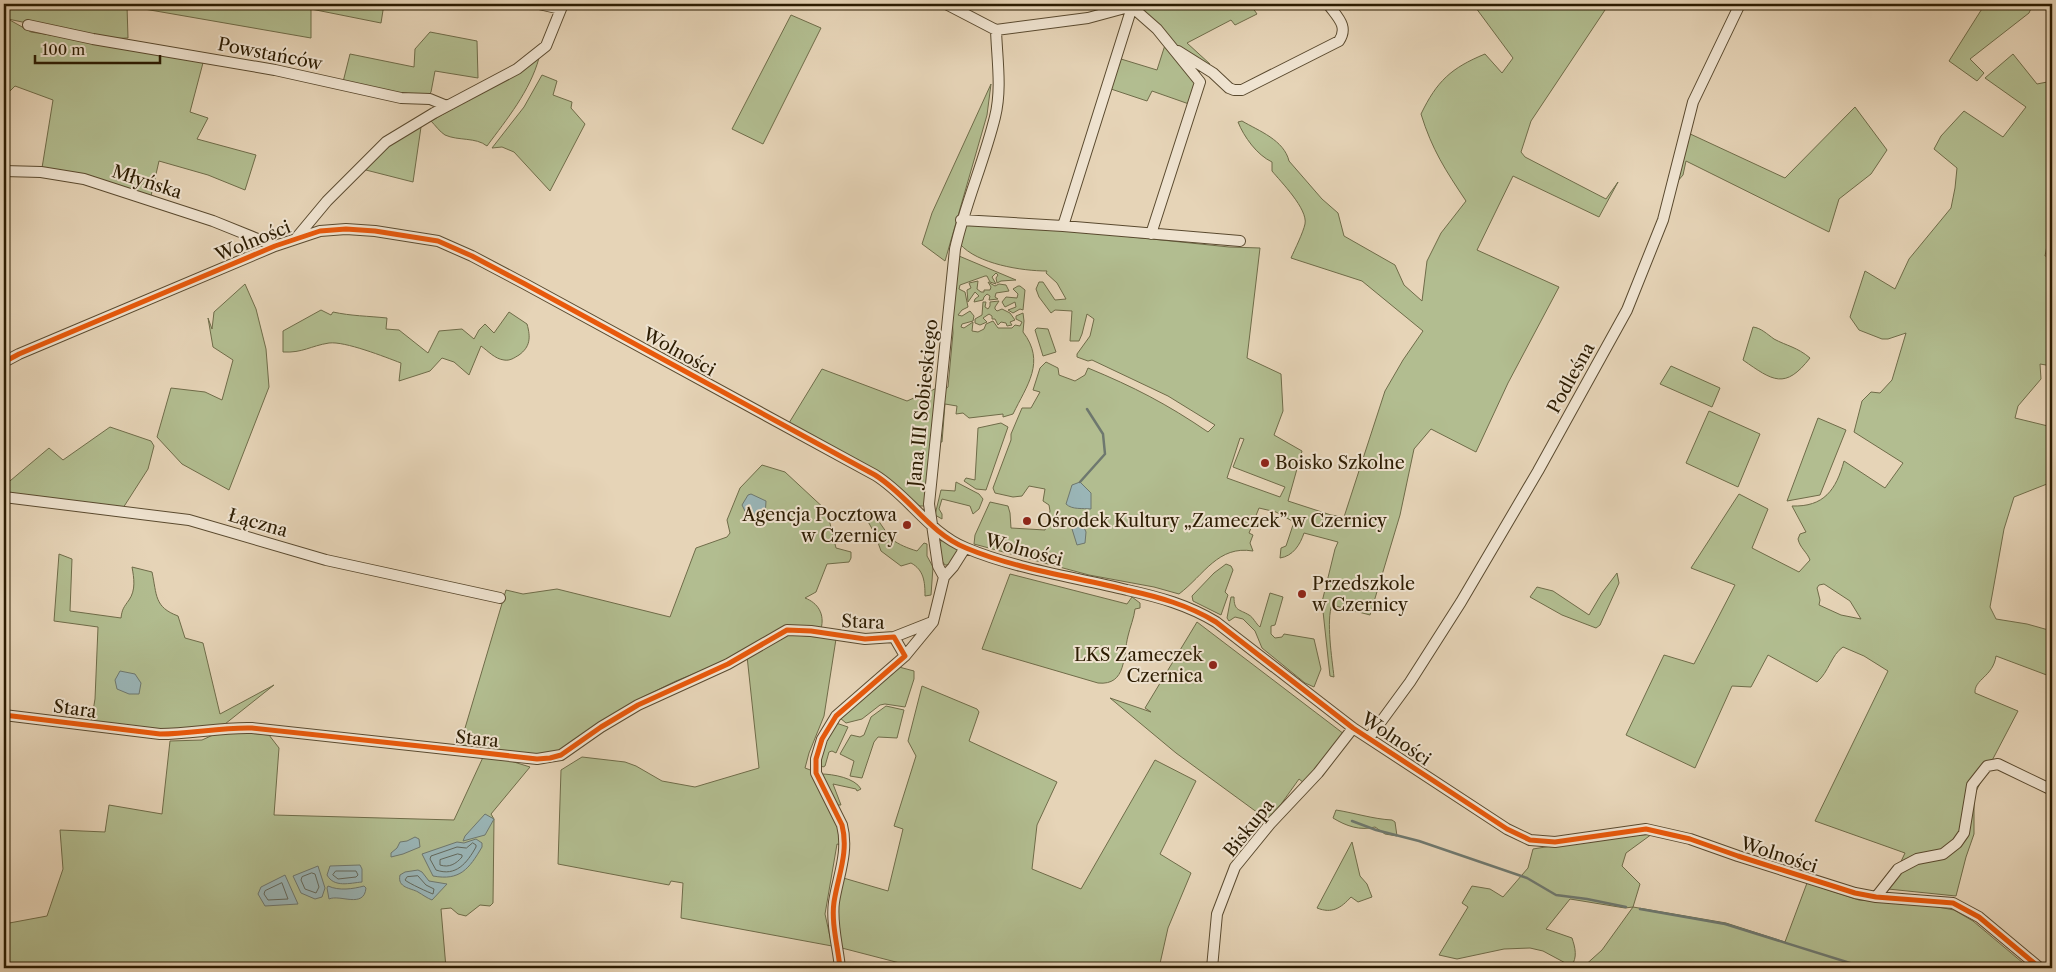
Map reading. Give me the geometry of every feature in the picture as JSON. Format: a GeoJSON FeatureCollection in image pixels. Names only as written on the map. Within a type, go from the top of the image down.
{"type":"FeatureCollection","features":[{"type":"Feature","properties":{"kind":"street"},"geometry":{"type":"LineString","coordinates":[[297,237],[327,201],[386,142],[434,113],[517,68],[546,46],[562,6],[539,4]]}},
{"type":"Feature","properties":{"kind":"street"},"geometry":{"type":"LineString","coordinates":[[946,4],[996,30],[1088,18],[1135,6]]}},
{"type":"Feature","properties":{"kind":"street"},"geometry":{"type":"LineString","coordinates":[[1171,47],[1213,73],[1234,90],[1242,90],[1339,41],[1344,34],[1343,26],[1328,4]]}},
{"type":"Feature","properties":{"kind":"street","name":"Podleśna"},"geometry":{"type":"LineString","coordinates":[[1368,738],[1410,682],[1461,602],[1538,471],[1627,310],[1663,220],[1693,102],[1740,4]]}},
{"type":"Feature","properties":{"kind":"street"},"geometry":{"type":"LineString","coordinates":[[1135,6],[1200,82]]}},
{"type":"Feature","properties":{"kind":"street"},"geometry":{"type":"LineString","coordinates":[[1062,226],[1135,6]]}},
{"type":"Feature","properties":{"kind":"street","name":"Powstańców"},"geometry":{"type":"LineString","coordinates":[[28,25],[93,40],[275,70],[401,98],[430,99],[447,106]]}},
{"type":"Feature","properties":{"kind":"street","name":"Jana III Sobieskiego"},"geometry":{"type":"LineString","coordinates":[[944,577],[938,566],[929,504],[955,249],[961,220],[995,117],[999,89],[996,30]]}},
{"type":"Feature","properties":{"kind":"street"},"geometry":{"type":"LineString","coordinates":[[1151,234],[1200,82],[1213,73]]}},
{"type":"Feature","properties":{"kind":"street"},"geometry":{"type":"LineString","coordinates":[[430,99],[434,113]]}},
{"type":"Feature","properties":{"kind":"street","name":"Młyńska"},"geometry":{"type":"LineString","coordinates":[[4,171],[41,172],[84,179],[214,220],[275,246]]}},
{"type":"Feature","properties":{"kind":"street"},"geometry":{"type":"LineString","coordinates":[[961,220],[1062,226],[1240,241]]}},
{"type":"Feature","properties":{"kind":"street","name":"Wolności"},"geometry":{"type":"LineString","coordinates":[[4,362],[297,237],[338,229],[375,231],[438,241],[472,256],[875,475],[895,489],[948,539],[965,548],[1008,562],[1182,604],[1200,612],[1233,635],[1353,728],[1507,829],[1530,840],[1554,842],[1646,828],[1690,839],[1834,887],[1876,897],[1941,902],[1963,908],[1979,918],[2040,968]]}},
{"type":"Feature","properties":{"kind":"street","name":"Łączna"},"geometry":{"type":"LineString","coordinates":[[4,497],[189,520],[326,560],[500,598]]}},
{"type":"Feature","properties":{"kind":"street"},"geometry":{"type":"LineString","coordinates":[[840,968],[833,914],[844,855],[844,832],[816,773],[816,759],[822,739],[836,716],[905,656],[933,622],[944,577],[965,548]]}},
{"type":"Feature","properties":{"kind":"street","name":"Stara"},"geometry":{"type":"LineString","coordinates":[[4,715],[160,734],[182,734],[234,728],[272,729],[533,758],[560,755],[638,705],[728,664],[787,630],[811,631],[864,639],[894,636],[933,622]]}},
{"type":"Feature","properties":{"kind":"street","name":"Stara"},"geometry":{"type":"LineString","coordinates":[[894,636],[905,656]]}},
{"type":"Feature","properties":{"kind":"street","name":"Biskupa"},"geometry":{"type":"LineString","coordinates":[[1212,968],[1217,914],[1235,867],[1270,824],[1318,773],[1353,728]]}},
{"type":"Feature","properties":{"kind":"street"},"geometry":{"type":"LineString","coordinates":[[1876,897],[1898,870],[1917,859],[1943,854],[1957,843],[1964,834],[1972,785],[1987,766],[1998,764],[2052,790]]}},
{"type":"Feature","properties":{"kind":"green space"},"geometry":{"type":"Polygon","coordinates":[[[4,4],[384,4],[381,23],[311,9],[311,38],[127,6],[128,38],[103,39],[8,19],[31,32],[204,59],[190,112],[208,118],[197,139],[256,155],[245,190],[208,175],[159,161],[151,196],[42,168],[53,100],[15,86],[4,97],[4,4]]]}},
{"type":"Feature","properties":{"kind":"green space"},"geometry":{"type":"Polygon","coordinates":[[[1145,4],[1250,4],[1257,14],[1235,25],[1231,20],[1187,43],[1210,64],[1207,66],[1174,46],[1138,8],[1145,4]]]}},
{"type":"Feature","properties":{"kind":"green space"},"geometry":{"type":"Polygon","coordinates":[[[1473,4],[1609,4],[1531,121],[1521,152],[1525,157],[1606,199],[1618,182],[1599,217],[1513,176],[1477,250],[1559,287],[1508,383],[1476,452],[1431,429],[1414,449],[1400,515],[1370,615],[1332,605],[1329,630],[1334,677],[1330,676],[1322,602],[1338,542],[1304,533],[1295,549],[1289,555],[1280,558],[1281,548],[1286,546],[1294,522],[1276,512],[1259,508],[1249,533],[1253,535],[1250,543],[1253,551],[1241,550],[1221,557],[1179,594],[1154,587],[1089,575],[974,544],[975,535],[990,502],[1008,506],[1011,528],[1045,530],[1050,511],[1049,505],[1043,501],[1045,489],[1029,486],[1022,496],[1013,497],[995,493],[993,488],[1022,408],[1031,408],[1040,392],[1033,390],[1040,368],[1046,362],[1058,368],[1059,375],[1075,381],[1085,375],[1088,368],[1150,397],[1208,432],[1215,425],[1168,396],[1092,360],[1088,361],[1077,357],[1077,354],[1090,336],[1094,319],[1087,314],[1079,341],[1070,341],[1072,311],[1055,310],[1051,313],[1039,297],[1036,289],[1039,282],[1043,282],[1055,300],[1066,299],[1057,283],[1046,273],[1047,271],[1013,268],[977,257],[960,244],[964,226],[968,224],[1065,230],[1229,247],[1260,248],[1247,358],[1281,374],[1283,411],[1274,435],[1302,451],[1288,501],[1331,515],[1344,517],[1385,391],[1423,331],[1362,281],[1291,258],[1301,236],[1305,218],[1293,196],[1272,171],[1272,162],[1261,155],[1252,145],[1238,122],[1242,121],[1282,147],[1289,161],[1322,199],[1338,213],[1344,236],[1395,265],[1404,285],[1422,301],[1427,261],[1441,233],[1466,201],[1440,160],[1421,114],[1439,84],[1454,70],[1485,54],[1502,73],[1513,58],[1473,4]],[[1240,438],[1227,478],[1280,497],[1285,487],[1233,467],[1244,439],[1240,438]]]}},
{"type":"Feature","properties":{"kind":"green space"},"geometry":{"type":"Polygon","coordinates":[[[1985,4],[2033,4],[2029,13],[1970,59],[1984,73],[1977,81],[1949,61],[1985,4]]]}},
{"type":"Feature","properties":{"kind":"green space"},"geometry":{"type":"Polygon","coordinates":[[[791,15],[821,28],[763,144],[732,129],[791,15]]]}},
{"type":"Feature","properties":{"kind":"green space"},"geometry":{"type":"Polygon","coordinates":[[[430,32],[477,41],[478,78],[435,71],[431,92],[428,96],[420,97],[343,82],[350,54],[414,67],[415,49],[430,32]]]}},
{"type":"Feature","properties":{"kind":"green space"},"geometry":{"type":"Polygon","coordinates":[[[1165,45],[1195,82],[1189,104],[1152,91],[1147,101],[1111,89],[1121,59],[1157,70],[1165,45]]]}},
{"type":"Feature","properties":{"kind":"green space"},"geometry":{"type":"Polygon","coordinates":[[[2013,54],[2037,84],[2052,81],[2052,230],[2049,235],[2045,256],[2052,257],[2052,366],[2040,364],[2041,379],[2018,406],[2015,418],[2052,427],[2052,482],[2014,497],[2004,529],[1990,607],[1996,619],[2027,624],[2052,631],[2052,677],[1996,656],[1991,669],[1975,688],[1975,693],[2018,711],[1974,795],[1974,834],[1956,896],[1888,889],[1905,853],[1815,821],[1888,671],[1864,656],[1843,647],[1817,682],[1768,655],[1751,687],[1732,686],[1695,768],[1626,735],[1664,655],[1694,664],[1735,585],[1691,568],[1739,494],[1768,509],[1752,548],[1799,572],[1810,560],[1798,539],[1800,534],[1806,532],[1792,506],[1803,506],[1820,500],[1827,495],[1837,480],[1844,461],[1885,488],[1903,463],[1854,432],[1862,401],[1871,392],[1880,393],[1892,380],[1906,333],[1882,339],[1859,330],[1850,317],[1865,271],[1895,289],[1909,259],[1951,208],[1957,168],[1934,149],[1941,136],[1964,111],[2003,137],[2026,107],[1985,78],[2013,54]],[[1824,584],[1819,585],[1817,588],[1820,600],[1819,605],[1841,615],[1861,619],[1850,601],[1824,584]]]}},
{"type":"Feature","properties":{"kind":"green space"},"geometry":{"type":"Polygon","coordinates":[[[539,58],[524,93],[487,146],[478,141],[445,135],[431,121],[509,77],[539,58]]]}},
{"type":"Feature","properties":{"kind":"green space"},"geometry":{"type":"Polygon","coordinates":[[[542,75],[557,81],[553,95],[572,102],[571,108],[585,124],[550,191],[514,152],[502,147],[492,148],[524,107],[542,75]]]}},
{"type":"Feature","properties":{"kind":"green space"},"geometry":{"type":"Polygon","coordinates":[[[991,84],[987,115],[945,261],[922,244],[932,213],[991,84]]]}},
{"type":"Feature","properties":{"kind":"green space"},"geometry":{"type":"Polygon","coordinates":[[[1855,107],[1887,150],[1871,174],[1839,199],[1829,232],[1686,161],[1683,175],[1677,182],[1686,132],[1785,178],[1855,107]]]}},
{"type":"Feature","properties":{"kind":"green space"},"geometry":{"type":"Polygon","coordinates":[[[428,119],[421,127],[413,182],[362,169],[389,145],[428,119]]]}},
{"type":"Feature","properties":{"kind":"green space"},"geometry":{"type":"Polygon","coordinates":[[[959,256],[1016,280],[997,283],[996,278],[998,275],[996,273],[992,277],[996,284],[990,282],[987,276],[985,276],[960,285],[959,289],[965,292],[968,307],[958,315],[962,316],[970,311],[974,316],[973,321],[962,324],[961,327],[964,328],[973,322],[972,331],[978,332],[984,329],[986,324],[993,321],[998,328],[1012,328],[1015,325],[1020,326],[1022,322],[1016,319],[1016,316],[1023,313],[1023,332],[1030,343],[1034,363],[1028,383],[1013,414],[1003,417],[1003,414],[969,418],[963,413],[956,414],[957,406],[945,404],[942,442],[937,442],[943,391],[948,387],[953,333],[952,314],[959,256]]]}},
{"type":"Feature","properties":{"kind":"green space"},"geometry":{"type":"Polygon","coordinates":[[[978,281],[977,289],[981,292],[990,290],[991,287],[988,282],[995,286],[999,284],[1006,285],[1009,291],[996,293],[995,297],[998,299],[989,300],[990,296],[987,294],[983,300],[974,302],[979,296],[975,292],[968,302],[967,290],[971,288],[969,283],[978,281]]]}},
{"type":"Feature","properties":{"kind":"green space"},"geometry":{"type":"Polygon","coordinates":[[[245,284],[256,309],[266,349],[269,387],[229,490],[182,464],[157,437],[171,388],[205,392],[222,400],[233,360],[213,347],[208,318],[212,329],[214,312],[245,284]]]}},
{"type":"Feature","properties":{"kind":"green space"},"geometry":{"type":"Polygon","coordinates":[[[1018,286],[1025,290],[1023,310],[1020,309],[1013,313],[1008,310],[1016,307],[1015,302],[1005,307],[1002,302],[1006,297],[1017,298],[1018,294],[1013,289],[1018,286]]]}},
{"type":"Feature","properties":{"kind":"green space"},"geometry":{"type":"Polygon","coordinates":[[[999,301],[995,309],[997,311],[1002,309],[1010,313],[1015,320],[1010,322],[1012,325],[1007,326],[1006,323],[1001,322],[998,325],[989,314],[983,318],[987,322],[980,325],[975,323],[975,319],[982,315],[983,302],[986,302],[985,307],[988,309],[990,302],[999,301]]]}},
{"type":"Feature","properties":{"kind":"green space"},"geometry":{"type":"Polygon","coordinates":[[[321,310],[331,315],[333,312],[387,318],[386,329],[399,330],[428,353],[439,331],[462,329],[474,339],[485,324],[494,333],[509,312],[527,324],[529,342],[523,352],[508,360],[498,358],[481,346],[469,375],[454,362],[442,358],[430,371],[399,381],[401,363],[345,344],[329,343],[296,351],[283,352],[283,331],[321,310]]]}},
{"type":"Feature","properties":{"kind":"green space"},"geometry":{"type":"Polygon","coordinates":[[[1753,327],[1810,358],[1793,375],[1786,378],[1778,379],[1763,373],[1743,360],[1753,327]]]}},
{"type":"Feature","properties":{"kind":"green space"},"geometry":{"type":"Polygon","coordinates":[[[1037,328],[1048,329],[1056,352],[1043,356],[1035,330],[1037,328]]]}},
{"type":"Feature","properties":{"kind":"green space"},"geometry":{"type":"Polygon","coordinates":[[[1671,366],[1720,388],[1712,407],[1660,384],[1671,366]]]}},
{"type":"Feature","properties":{"kind":"green space"},"geometry":{"type":"Polygon","coordinates":[[[822,369],[907,401],[937,388],[925,506],[918,506],[789,423],[822,369]]]}},
{"type":"Feature","properties":{"kind":"green space"},"geometry":{"type":"Polygon","coordinates":[[[1709,411],[1760,434],[1738,487],[1686,463],[1709,411]]]}},
{"type":"Feature","properties":{"kind":"green space"},"geometry":{"type":"Polygon","coordinates":[[[1818,418],[1846,430],[1820,495],[1787,501],[1818,418]]]}},
{"type":"Feature","properties":{"kind":"green space"},"geometry":{"type":"Polygon","coordinates":[[[1001,423],[1008,427],[986,490],[976,489],[964,481],[966,478],[975,480],[978,428],[1001,423]]]}},
{"type":"Feature","properties":{"kind":"green space"},"geometry":{"type":"Polygon","coordinates":[[[110,427],[151,441],[154,446],[148,469],[123,508],[4,493],[4,486],[49,448],[63,460],[110,427]]]}},
{"type":"Feature","properties":{"kind":"green space"},"geometry":{"type":"Polygon","coordinates":[[[762,465],[785,472],[827,511],[836,548],[851,552],[849,562],[827,564],[816,592],[805,598],[817,606],[822,619],[821,629],[787,627],[725,661],[643,697],[559,751],[529,758],[460,745],[506,590],[523,594],[557,589],[670,617],[696,548],[727,537],[730,533],[727,520],[740,488],[762,465]]]}},
{"type":"Feature","properties":{"kind":"green space"},"geometry":{"type":"Polygon","coordinates":[[[956,482],[979,494],[983,499],[979,509],[973,514],[970,506],[942,499],[939,509],[942,519],[935,515],[941,490],[955,491],[956,482]]]}},
{"type":"Feature","properties":{"kind":"green space"},"geometry":{"type":"Polygon","coordinates":[[[871,510],[894,541],[917,551],[924,543],[927,544],[927,556],[933,567],[931,595],[925,596],[923,577],[919,569],[911,563],[901,566],[881,551],[875,534],[866,518],[868,511],[871,510]]]}},
{"type":"Feature","properties":{"kind":"green space"},"geometry":{"type":"Polygon","coordinates":[[[942,540],[956,548],[957,552],[949,565],[945,565],[942,561],[938,546],[942,540]]]}},
{"type":"Feature","properties":{"kind":"green space"},"geometry":{"type":"Polygon","coordinates":[[[59,554],[72,559],[70,611],[121,618],[134,588],[132,567],[152,572],[158,599],[165,609],[178,616],[185,638],[203,643],[220,714],[274,685],[225,724],[184,731],[91,723],[95,699],[98,627],[54,621],[59,554]]]}},
{"type":"Feature","properties":{"kind":"green space"},"geometry":{"type":"Polygon","coordinates":[[[1226,564],[1231,566],[1233,570],[1225,592],[1228,595],[1221,615],[1193,601],[1192,596],[1214,573],[1226,564]]]}},
{"type":"Feature","properties":{"kind":"green space"},"geometry":{"type":"Polygon","coordinates":[[[1617,573],[1619,583],[1600,625],[1596,628],[1562,615],[1530,597],[1537,587],[1553,591],[1589,615],[1617,573]]]}},
{"type":"Feature","properties":{"kind":"green space"},"geometry":{"type":"Polygon","coordinates":[[[1010,574],[1127,604],[1132,597],[1140,603],[1140,608],[1135,609],[1122,668],[1114,680],[1107,683],[1098,683],[982,649],[1010,574]]]}},
{"type":"Feature","properties":{"kind":"green space"},"geometry":{"type":"Polygon","coordinates":[[[1270,593],[1283,597],[1275,625],[1271,626],[1271,634],[1275,638],[1282,637],[1284,634],[1314,639],[1321,669],[1314,687],[1305,683],[1262,648],[1255,631],[1243,619],[1235,617],[1229,621],[1227,618],[1231,597],[1234,597],[1236,607],[1250,616],[1260,627],[1270,593]]]}},
{"type":"Feature","properties":{"kind":"green space","name":"LKS Zameczek Czernica"},"geometry":{"type":"Polygon","coordinates":[[[1197,622],[1344,734],[1304,783],[1299,779],[1269,821],[1176,753],[1110,698],[1151,712],[1145,708],[1197,622]]]}},
{"type":"Feature","properties":{"kind":"green space"},"geometry":{"type":"Polygon","coordinates":[[[787,634],[836,639],[824,716],[805,768],[813,771],[839,825],[841,845],[837,844],[825,914],[832,946],[681,918],[683,883],[671,881],[669,885],[558,864],[561,770],[582,757],[625,762],[662,781],[695,787],[759,768],[747,656],[787,634]]]}},
{"type":"Feature","properties":{"kind":"green space"},"geometry":{"type":"Polygon","coordinates":[[[899,667],[914,671],[914,679],[905,707],[885,704],[880,705],[862,719],[846,723],[840,718],[899,667]]]}},
{"type":"Feature","properties":{"kind":"green space"},"geometry":{"type":"Polygon","coordinates":[[[922,686],[977,709],[979,712],[969,741],[1057,782],[1037,825],[1032,869],[1081,889],[1155,760],[1196,781],[1160,854],[1191,873],[1168,928],[1159,968],[919,968],[838,947],[833,914],[840,877],[888,891],[903,829],[894,826],[916,756],[908,741],[922,686]]]}},
{"type":"Feature","properties":{"kind":"green space"},"geometry":{"type":"Polygon","coordinates":[[[886,706],[904,710],[897,738],[878,737],[874,742],[862,778],[850,776],[854,761],[840,754],[851,735],[860,737],[864,735],[871,717],[886,706]]]}},
{"type":"Feature","properties":{"kind":"green space"},"geometry":{"type":"Polygon","coordinates":[[[836,723],[848,727],[836,753],[829,752],[823,767],[820,765],[820,754],[836,723]]]}},
{"type":"Feature","properties":{"kind":"green space"},"geometry":{"type":"Polygon","coordinates":[[[238,732],[269,735],[279,748],[274,815],[454,820],[485,753],[530,767],[491,814],[494,819],[493,903],[490,906],[480,905],[466,916],[458,914],[451,908],[441,909],[446,968],[4,968],[4,924],[47,916],[63,869],[60,830],[105,832],[109,805],[162,814],[170,741],[202,740],[213,735],[238,732]]]}},
{"type":"Feature","properties":{"kind":"green space"},"geometry":{"type":"Polygon","coordinates":[[[821,774],[849,779],[861,789],[857,791],[856,789],[833,784],[841,805],[836,805],[821,774]]]}},
{"type":"Feature","properties":{"kind":"green space"},"geometry":{"type":"Polygon","coordinates":[[[1336,810],[1392,820],[1395,822],[1397,836],[1385,834],[1375,827],[1359,828],[1343,823],[1333,818],[1336,810]]]}},
{"type":"Feature","properties":{"kind":"green space"},"geometry":{"type":"Polygon","coordinates":[[[1652,834],[1626,853],[1622,866],[1640,884],[1633,907],[1625,908],[1570,899],[1546,929],[1572,938],[1575,956],[1571,966],[1543,951],[1530,948],[1504,949],[1457,959],[1439,955],[1468,907],[1462,903],[1472,886],[1490,889],[1503,897],[1528,868],[1533,849],[1576,842],[1652,834]]]}},
{"type":"Feature","properties":{"kind":"green space"},"geometry":{"type":"Polygon","coordinates":[[[1352,842],[1360,876],[1367,884],[1372,897],[1358,902],[1351,897],[1340,907],[1332,910],[1317,908],[1352,842]]]}},
{"type":"Feature","properties":{"kind":"green space"},"geometry":{"type":"Polygon","coordinates":[[[1807,883],[1859,900],[1927,905],[1954,910],[1973,921],[2029,968],[1582,968],[1602,950],[1633,907],[1726,923],[1785,942],[1807,883]]]}},
{"type":"Feature","properties":{"kind":"water"},"geometry":{"type":"Polygon","coordinates":[[[1080,482],[1091,493],[1091,509],[1074,508],[1066,504],[1072,485],[1080,482]]]}},
{"type":"Feature","properties":{"kind":"water"},"geometry":{"type":"Polygon","coordinates":[[[751,494],[766,501],[765,517],[758,518],[755,514],[749,516],[746,513],[742,505],[748,495],[751,494]]]}},
{"type":"Feature","properties":{"kind":"water"},"geometry":{"type":"Polygon","coordinates":[[[1076,520],[1082,523],[1086,532],[1085,543],[1077,545],[1072,529],[1076,520]]]}},
{"type":"Feature","properties":{"kind":"water"},"geometry":{"type":"Polygon","coordinates":[[[120,671],[135,674],[141,683],[139,694],[129,694],[117,689],[115,680],[120,671]]]}},
{"type":"Feature","properties":{"kind":"water"},"geometry":{"type":"Polygon","coordinates":[[[485,814],[494,819],[485,835],[463,841],[465,836],[485,814]]]}},
{"type":"Feature","properties":{"kind":"water"},"geometry":{"type":"Polygon","coordinates":[[[415,837],[419,839],[420,847],[391,857],[391,853],[400,842],[415,837]]]}},
{"type":"Feature","properties":{"kind":"water"},"geometry":{"type":"Polygon","coordinates":[[[476,839],[482,843],[482,847],[473,862],[463,872],[450,877],[433,876],[422,854],[457,842],[464,843],[476,839]]]}},
{"type":"Feature","properties":{"kind":"water"},"geometry":{"type":"Polygon","coordinates":[[[360,865],[362,869],[362,882],[338,883],[334,882],[327,875],[330,866],[360,865]]]}},
{"type":"Feature","properties":{"kind":"water"},"geometry":{"type":"Polygon","coordinates":[[[318,866],[325,888],[322,897],[315,899],[301,893],[293,876],[318,866]]]}},
{"type":"Feature","properties":{"kind":"water"},"geometry":{"type":"Polygon","coordinates":[[[418,870],[429,881],[447,884],[432,900],[405,887],[401,883],[400,875],[405,872],[418,870]]]}},
{"type":"Feature","properties":{"kind":"water"},"geometry":{"type":"Polygon","coordinates":[[[285,875],[298,904],[265,906],[258,894],[261,887],[285,875]]]}},
{"type":"Feature","properties":{"kind":"water"},"geometry":{"type":"Polygon","coordinates":[[[328,886],[341,889],[364,886],[366,888],[361,898],[351,900],[329,899],[328,886]]]}},
{"type":"Feature","properties":{"kind":"waterway"},"geometry":{"type":"LineString","coordinates":[[1080,482],[1105,454],[1103,434],[1087,409]]}},
{"type":"Feature","properties":{"kind":"waterway"},"geometry":{"type":"LineString","coordinates":[[1352,821],[1376,830],[1419,841],[1527,878],[1556,895],[1626,907]]}},
{"type":"Feature","properties":{"kind":"waterway"},"geometry":{"type":"LineString","coordinates":[[1640,909],[1725,924],[1866,968]]}},
{"type":"Feature","properties":{"kind":"cycle path"},"geometry":{"type":"LineString","coordinates":[[4,362],[275,246],[320,231],[346,229],[375,231],[438,241],[472,256],[525,284],[875,475],[898,493],[941,533],[966,548],[1005,562],[1162,599],[1184,606],[1216,622],[1353,728],[1507,829],[1530,840],[1555,842],[1646,829],[1690,839],[1855,893],[1876,897],[1953,903],[1979,917],[2040,968]]}},
{"type":"Feature","properties":{"kind":"cycle path"},"geometry":{"type":"LineString","coordinates":[[4,715],[160,734],[252,728],[537,759],[550,758],[561,755],[601,727],[638,705],[728,664],[787,630],[811,631],[865,639],[894,637],[905,656],[836,716],[822,739],[816,759],[816,773],[842,825],[844,835],[844,854],[833,910],[840,968]]}},
{"type":"Feature","properties":{"kind":"place","name":"Boisko Szkolne"},"geometry":{"type":"Point","coordinates":[1265,463]}},
{"type":"Feature","properties":{"kind":"place","name":"Ośrodek Kultury „Zameczek” w Czernicy"},"geometry":{"type":"Point","coordinates":[1027,521]}},
{"type":"Feature","properties":{"kind":"place","name":"Agencja Pocztowa w Czernicy"},"geometry":{"type":"Point","coordinates":[907,525]}},
{"type":"Feature","properties":{"kind":"place","name":"Przedszkole w Czernicy"},"geometry":{"type":"Point","coordinates":[1302,594]}},
{"type":"Feature","properties":{"kind":"place","name":"LKS Zameczek Czernica"},"geometry":{"type":"Point","coordinates":[1213,665]}}]}
